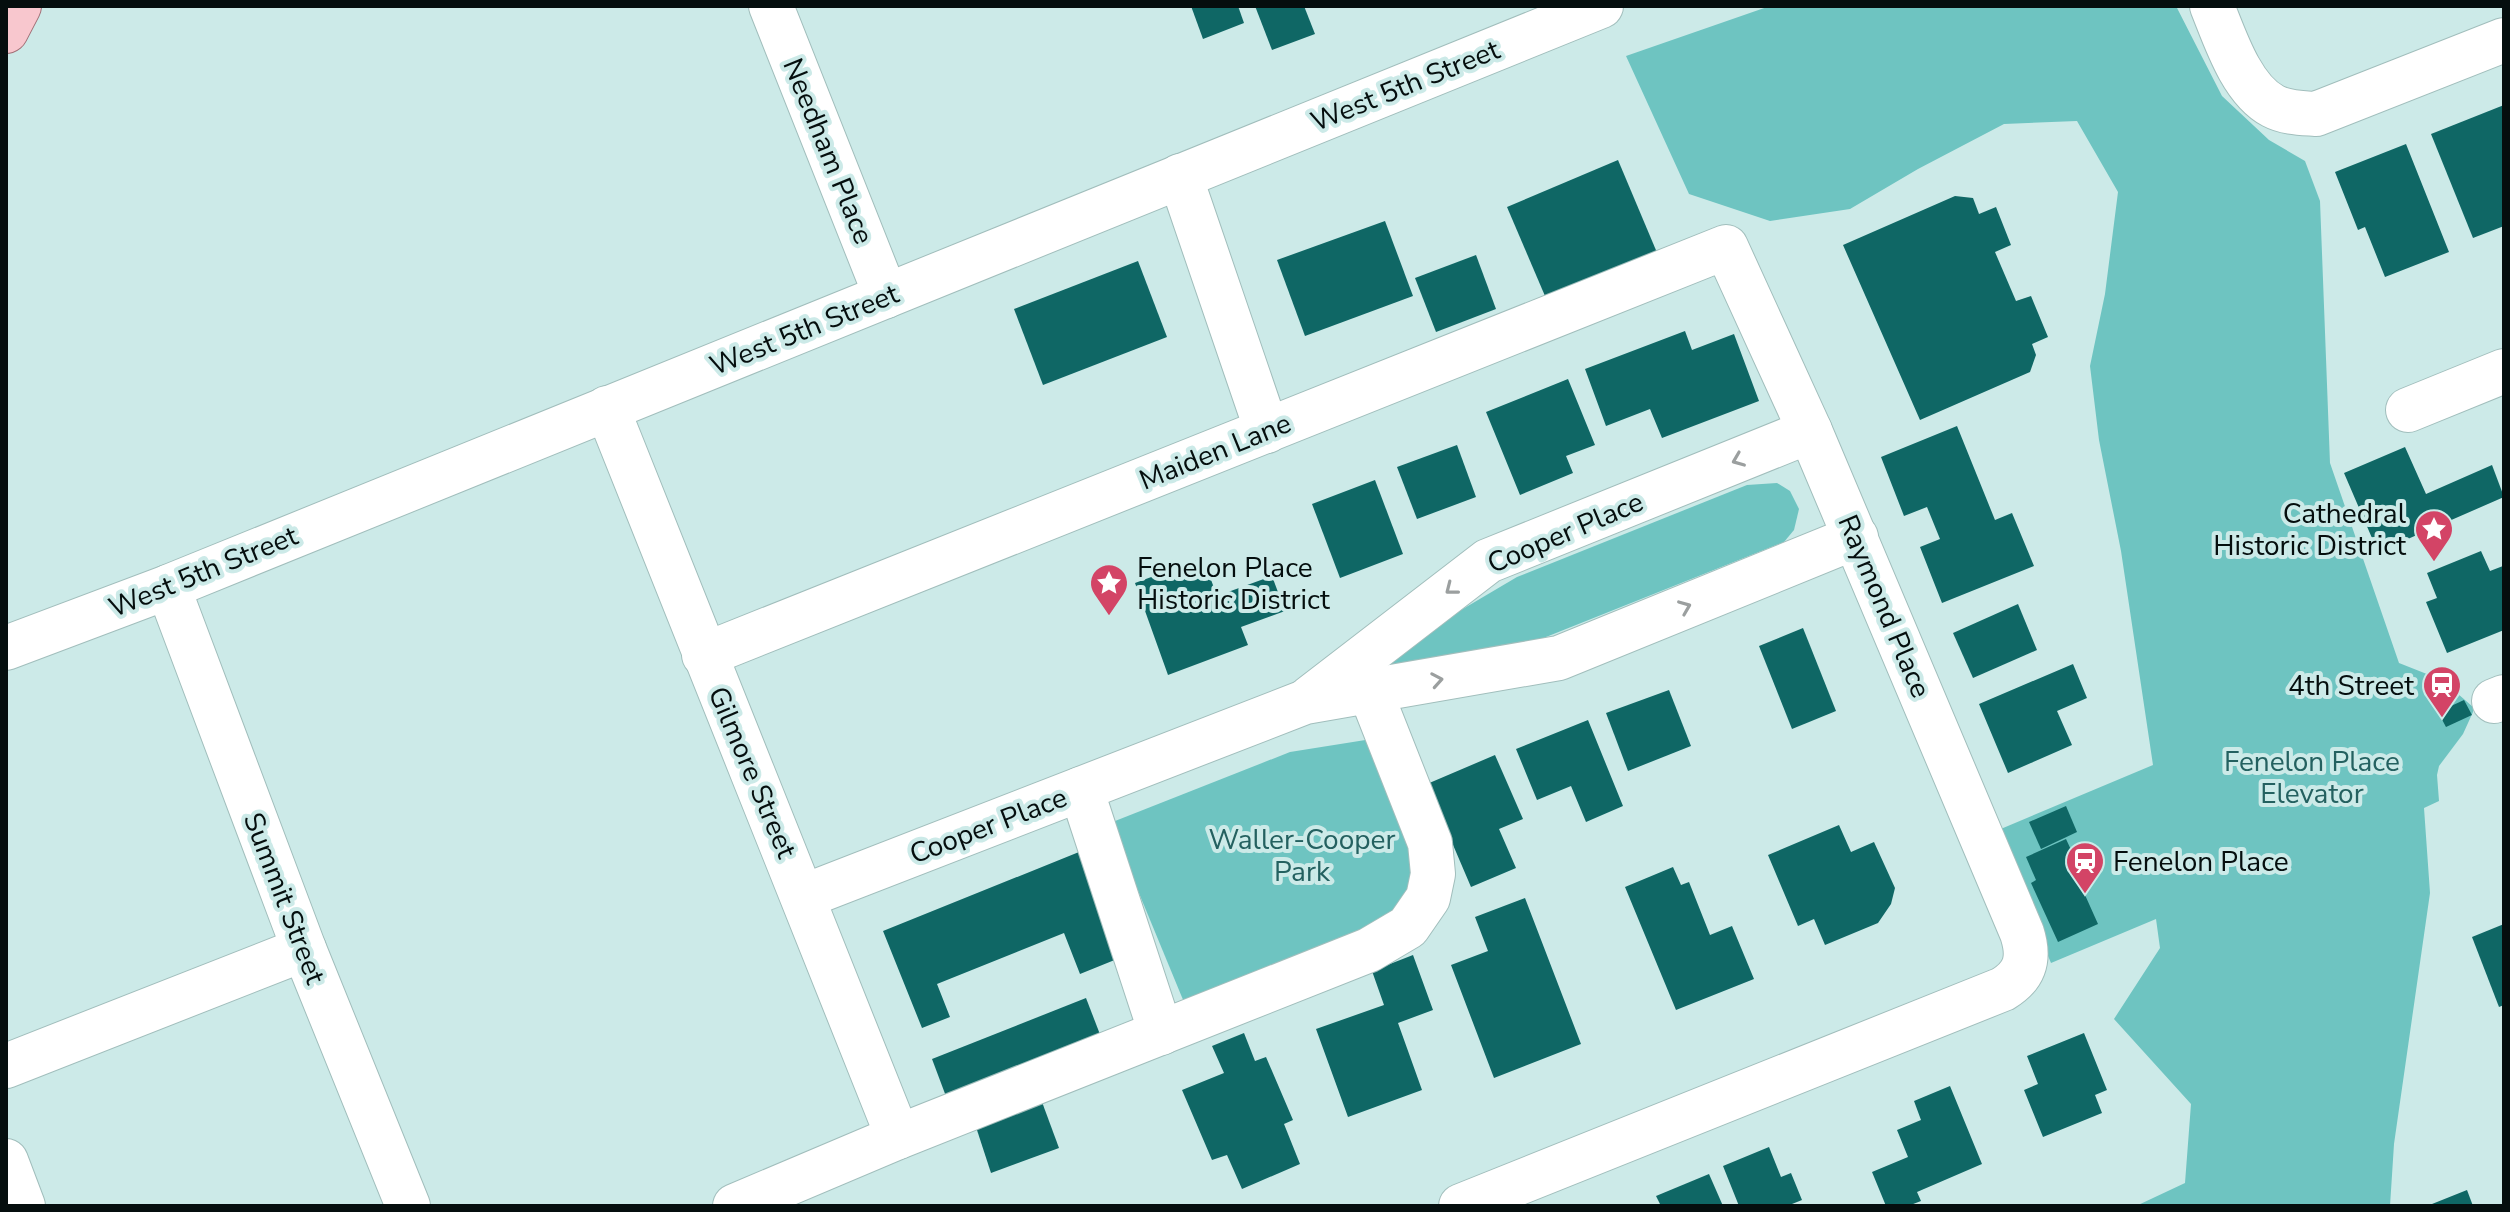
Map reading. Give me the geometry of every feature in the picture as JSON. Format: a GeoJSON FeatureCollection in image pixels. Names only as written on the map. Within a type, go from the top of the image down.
{"type":"FeatureCollection","features":[{"type":"Feature","properties":{"kind":"main road"},"geometry":{"type":"LineString","coordinates":[[6,31],[19,6]]}},
{"type":"Feature","properties":{"kind":"street","name":"Needham Place"},"geometry":{"type":"LineString","coordinates":[[771,6],[886,296]]}},
{"type":"Feature","properties":{"kind":"street","name":"West 5th Street"},"geometry":{"type":"LineString","coordinates":[[6,648],[168,587],[1601,6]]}},
{"type":"Feature","properties":{"kind":"street"},"geometry":{"type":"LineString","coordinates":[[2212,6],[2234,59],[2252,89],[2272,106],[2294,113],[2316,114],[2504,40]]}},
{"type":"Feature","properties":{"kind":"street"},"geometry":{"type":"LineString","coordinates":[[1180,176],[1267,431]]}},
{"type":"Feature","properties":{"kind":"street","name":"Maiden Lane"},"geometry":{"type":"LineString","coordinates":[[704,655],[1726,247]]}},
{"type":"Feature","properties":{"kind":"street","name":"Raymond Place"},"geometry":{"type":"LineString","coordinates":[[1461,1206],[2003,989],[2025,969],[2027,948],[2022,933],[1856,537],[1726,247]]}},
{"type":"Feature","properties":{"kind":"street"},"geometry":{"type":"LineString","coordinates":[[2408,410],[2504,371]]}},
{"type":"Feature","properties":{"kind":"street","name":"Gilmore Street"},"geometry":{"type":"LineString","coordinates":[[607,408],[704,655],[805,896],[898,1137]]}},
{"type":"Feature","properties":{"kind":"street","name":"Cooper Place"},"geometry":{"type":"LineString","coordinates":[[1305,702],[1488,561],[1810,431]]}},
{"type":"Feature","properties":{"kind":"street","name":"Cooper Place"},"geometry":{"type":"LineString","coordinates":[[805,896],[1305,702],[1559,658],[1856,537]]}},
{"type":"Feature","properties":{"kind":"street","name":"Summit Street"},"geometry":{"type":"LineString","coordinates":[[168,587],[304,949],[408,1206]]}},
{"type":"Feature","properties":{"kind":"street"},"geometry":{"type":"LineString","coordinates":[[735,1206],[898,1137],[1369,950],[1408,927],[1428,898],[1433,874],[1430,843],[1370,691]]}},
{"type":"Feature","properties":{"kind":"street"},"geometry":{"type":"LineString","coordinates":[[1081,789],[1161,1033]]}},
{"type":"Feature","properties":{"kind":"street"},"geometry":{"type":"LineString","coordinates":[[6,1066],[304,949]]}},
{"type":"Feature","properties":{"kind":"street"},"geometry":{"type":"LineString","coordinates":[[6,1161],[23,1206]]}},
{"type":"Feature","properties":{"kind":"green space","name":"Fenelon Place Elevator"},"geometry":{"type":"Polygon","coordinates":[[[1770,6],[2176,6],[2222,96],[2269,140],[2305,161],[2320,201],[2330,463],[2399,663],[2442,680],[2473,707],[2463,734],[2439,766],[2439,801],[2424,808],[2430,893],[2394,1144],[2390,1206],[2136,1206],[2185,1183],[2191,1104],[2114,1019],[2160,948],[2156,919],[2051,963],[1996,831],[2153,765],[2121,551],[2099,440],[2090,366],[2105,294],[2118,192],[2077,121],[2004,124],[1850,209],[1770,221],[1689,194],[1626,56],[1770,6]]]}},
{"type":"Feature","properties":{"kind":"green space"},"geometry":{"type":"Polygon","coordinates":[[[1777,483],[1790,491],[1799,509],[1794,530],[1784,542],[1541,639],[1370,672],[1368,665],[1517,577],[1747,485],[1777,483]]]}},
{"type":"Feature","properties":{"kind":"green space","name":"Waller-Cooper Park"},"geometry":{"type":"Polygon","coordinates":[[[1378,738],[1449,905],[1186,1007],[1110,823],[1290,752],[1378,738]]]}},
{"type":"Feature","properties":{"kind":"building"},"geometry":{"type":"Polygon","coordinates":[[[1191,6],[1238,6],[1244,23],[1203,39],[1191,6]]]}},
{"type":"Feature","properties":{"kind":"building"},"geometry":{"type":"Polygon","coordinates":[[[1255,6],[1304,6],[1315,34],[1272,50],[1255,6]]]}},
{"type":"Feature","properties":{"kind":"building"},"geometry":{"type":"Polygon","coordinates":[[[2504,105],[2504,226],[2473,238],[2431,134],[2504,105]]]}},
{"type":"Feature","properties":{"kind":"building"},"geometry":{"type":"Polygon","coordinates":[[[2406,144],[2449,252],[2385,277],[2365,227],[2358,230],[2335,172],[2406,144]]]}},
{"type":"Feature","properties":{"kind":"building"},"geometry":{"type":"Polygon","coordinates":[[[1618,160],[1658,255],[1548,303],[1507,207],[1618,160]]]}},
{"type":"Feature","properties":{"kind":"building"},"geometry":{"type":"Polygon","coordinates":[[[1955,196],[1973,198],[1979,214],[1996,207],[2011,245],[1995,252],[2016,301],[2031,296],[2048,337],[2032,344],[2036,355],[2030,372],[1920,420],[1843,245],[1955,196]]]}},
{"type":"Feature","properties":{"kind":"building"},"geometry":{"type":"Polygon","coordinates":[[[1385,221],[1413,296],[1305,336],[1277,260],[1385,221]]]}},
{"type":"Feature","properties":{"kind":"building"},"geometry":{"type":"Polygon","coordinates":[[[1476,255],[1496,309],[1436,332],[1415,278],[1476,255]]]}},
{"type":"Feature","properties":{"kind":"building"},"geometry":{"type":"Polygon","coordinates":[[[1138,261],[1167,337],[1043,385],[1014,309],[1138,261]]]}},
{"type":"Feature","properties":{"kind":"building"},"geometry":{"type":"Polygon","coordinates":[[[1685,331],[1692,350],[1734,334],[1759,401],[1662,438],[1650,409],[1606,426],[1585,369],[1685,331]]]}},
{"type":"Feature","properties":{"kind":"building"},"geometry":{"type":"Polygon","coordinates":[[[1568,379],[1595,445],[1566,456],[1573,473],[1520,495],[1486,412],[1568,379]]]}},
{"type":"Feature","properties":{"kind":"building"},"geometry":{"type":"Polygon","coordinates":[[[1957,426],[1995,520],[2012,513],[2034,566],[1942,603],[1920,547],[1940,539],[1927,507],[1904,516],[1881,457],[1957,426]]]}},
{"type":"Feature","properties":{"kind":"building"},"geometry":{"type":"Polygon","coordinates":[[[1457,445],[1476,497],[1417,519],[1397,467],[1457,445]]]}},
{"type":"Feature","properties":{"kind":"building"},"geometry":{"type":"Polygon","coordinates":[[[2405,447],[2426,494],[2492,465],[2504,497],[2378,552],[2344,473],[2405,447]]]}},
{"type":"Feature","properties":{"kind":"building"},"geometry":{"type":"Polygon","coordinates":[[[1375,480],[1403,554],[1340,578],[1312,504],[1375,480]]]}},
{"type":"Feature","properties":{"kind":"building"},"geometry":{"type":"Polygon","coordinates":[[[2481,551],[2490,571],[2504,568],[2504,630],[2447,653],[2426,602],[2437,598],[2427,573],[2481,551]]]}},
{"type":"Feature","properties":{"kind":"building"},"geometry":{"type":"Polygon","coordinates":[[[1203,558],[1217,596],[1272,576],[1285,611],[1241,627],[1248,645],[1168,675],[1135,583],[1203,558]]]}},
{"type":"Feature","properties":{"kind":"building"},"geometry":{"type":"Polygon","coordinates":[[[2018,604],[2037,650],[1973,678],[1953,633],[2018,604]]]}},
{"type":"Feature","properties":{"kind":"building"},"geometry":{"type":"Polygon","coordinates":[[[1803,628],[1836,711],[1792,729],[1759,646],[1803,628]]]}},
{"type":"Feature","properties":{"kind":"building"},"geometry":{"type":"Polygon","coordinates":[[[2073,664],[2087,698],[2057,711],[2072,745],[2008,773],[1979,704],[2073,664]]]}},
{"type":"Feature","properties":{"kind":"building"},"geometry":{"type":"Polygon","coordinates":[[[1669,690],[1691,746],[1628,771],[1606,713],[1669,690]]]}},
{"type":"Feature","properties":{"kind":"building"},"geometry":{"type":"Polygon","coordinates":[[[2464,700],[2472,715],[2446,727],[2438,712],[2464,700]]]}},
{"type":"Feature","properties":{"kind":"building"},"geometry":{"type":"Polygon","coordinates":[[[1588,720],[1623,806],[1586,822],[1571,786],[1537,800],[1516,749],[1588,720]]]}},
{"type":"Feature","properties":{"kind":"building"},"geometry":{"type":"Polygon","coordinates":[[[1495,755],[1523,819],[1499,829],[1516,868],[1471,887],[1427,784],[1495,755]]]}},
{"type":"Feature","properties":{"kind":"building"},"geometry":{"type":"Polygon","coordinates":[[[2066,806],[2077,832],[2041,849],[2029,822],[2066,806]]]}},
{"type":"Feature","properties":{"kind":"building"},"geometry":{"type":"Polygon","coordinates":[[[1839,825],[1851,852],[1874,842],[1895,888],[1891,904],[1878,923],[1825,945],[1814,919],[1798,926],[1768,855],[1839,825]]]}},
{"type":"Feature","properties":{"kind":"building"},"geometry":{"type":"Polygon","coordinates":[[[2066,839],[2085,880],[2079,882],[2098,924],[2058,942],[2031,883],[2036,880],[2026,857],[2066,839]]]}},
{"type":"Feature","properties":{"kind":"building"},"geometry":{"type":"Polygon","coordinates":[[[1079,852],[1122,957],[1080,974],[1064,933],[937,984],[950,1017],[922,1028],[883,931],[1079,852]]]}},
{"type":"Feature","properties":{"kind":"building"},"geometry":{"type":"Polygon","coordinates":[[[1673,867],[1681,885],[1689,882],[1710,935],[1732,926],[1754,979],[1676,1010],[1625,887],[1673,867]]]}},
{"type":"Feature","properties":{"kind":"building"},"geometry":{"type":"Polygon","coordinates":[[[1525,898],[1581,1044],[1494,1078],[1451,965],[1488,951],[1475,917],[1525,898]]]}},
{"type":"Feature","properties":{"kind":"building"},"geometry":{"type":"Polygon","coordinates":[[[2504,924],[2504,1005],[2499,1007],[2472,937],[2504,924]]]}},
{"type":"Feature","properties":{"kind":"building"},"geometry":{"type":"Polygon","coordinates":[[[1413,955],[1433,1010],[1398,1023],[1422,1090],[1348,1117],[1316,1029],[1384,1005],[1372,971],[1413,955]]]}},
{"type":"Feature","properties":{"kind":"building"},"geometry":{"type":"Polygon","coordinates":[[[1086,998],[1101,1037],[947,1099],[932,1059],[1086,998]]]}},
{"type":"Feature","properties":{"kind":"building"},"geometry":{"type":"Polygon","coordinates":[[[1244,1033],[1255,1061],[1266,1057],[1293,1120],[1284,1124],[1300,1164],[1242,1189],[1227,1155],[1212,1160],[1182,1090],[1224,1073],[1212,1046],[1244,1033]]]}},
{"type":"Feature","properties":{"kind":"building"},"geometry":{"type":"Polygon","coordinates":[[[2084,1033],[2107,1090],[2095,1095],[2102,1113],[2043,1137],[2024,1090],[2038,1084],[2027,1056],[2084,1033]]]}},
{"type":"Feature","properties":{"kind":"building"},"geometry":{"type":"Polygon","coordinates":[[[1950,1086],[1982,1164],[1917,1192],[1921,1201],[1908,1206],[1886,1206],[1872,1172],[1908,1157],[1897,1130],[1921,1120],[1914,1101],[1950,1086]]]}},
{"type":"Feature","properties":{"kind":"building"},"geometry":{"type":"Polygon","coordinates":[[[1042,1102],[1059,1148],[991,1173],[976,1127],[1042,1102]]]}},
{"type":"Feature","properties":{"kind":"building"},"geometry":{"type":"Polygon","coordinates":[[[1769,1147],[1781,1177],[1791,1173],[1802,1200],[1787,1206],[1739,1206],[1723,1166],[1769,1147]]]}},
{"type":"Feature","properties":{"kind":"building"},"geometry":{"type":"Polygon","coordinates":[[[1709,1174],[1723,1206],[1661,1206],[1656,1196],[1709,1174]]]}},
{"type":"Feature","properties":{"kind":"building"},"geometry":{"type":"Polygon","coordinates":[[[2467,1190],[2473,1206],[2427,1206],[2467,1190]]]}},
{"type":"Feature","properties":{"kind":"place","name":"Cathedral Historic District"},"geometry":{"type":"Point","coordinates":[2434,563]}},
{"type":"Feature","properties":{"kind":"place","name":"Fenelon Place Historic District"},"geometry":{"type":"Point","coordinates":[1109,617]}},
{"type":"Feature","properties":{"kind":"place","name":"4th Street"},"geometry":{"type":"Point","coordinates":[2442,719]}},
{"type":"Feature","properties":{"kind":"place","name":"Fenelon Place"},"geometry":{"type":"Point","coordinates":[2085,895]}}]}
